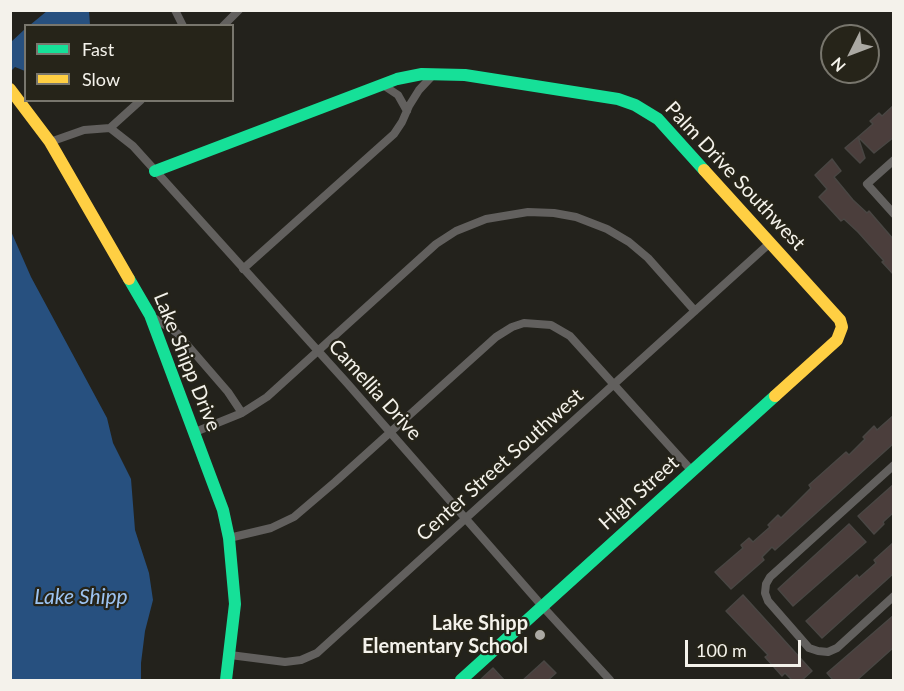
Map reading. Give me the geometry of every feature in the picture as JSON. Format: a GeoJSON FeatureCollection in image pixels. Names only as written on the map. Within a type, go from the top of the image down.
{"type":"FeatureCollection","features":[{"type":"Feature","properties":{"kind":"street"},"geometry":{"type":"LineString","coordinates":[[176,10],[182,24]]}},
{"type":"Feature","properties":{"kind":"street"},"geometry":{"type":"LineString","coordinates":[[225,24],[239,10]]}},
{"type":"Feature","properties":{"kind":"street"},"geometry":{"type":"LineString","coordinates":[[243,269],[394,134],[419,90],[435,73]]}},
{"type":"Feature","properties":{"kind":"street","name":"Palm Drive Southwest"},"geometry":{"type":"LineString","coordinates":[[155,171],[410,76],[435,73],[465,75],[618,99],[635,105],[658,119],[837,315],[840,320],[840,332]]}},
{"type":"Feature","properties":{"kind":"street"},"geometry":{"type":"LineString","coordinates":[[383,85],[398,95],[407,111]]}},
{"type":"Feature","properties":{"kind":"street","name":"Lake Shipp Drive"},"geometry":{"type":"LineString","coordinates":[[10,89],[50,142],[150,315],[195,432],[223,510],[230,538],[235,585],[234,621],[226,681]]}},
{"type":"Feature","properties":{"kind":"street"},"geometry":{"type":"LineString","coordinates":[[50,142],[84,130],[110,128],[139,102]]}},
{"type":"Feature","properties":{"kind":"street","name":"Camellia Drive"},"geometry":{"type":"LineString","coordinates":[[110,128],[133,146],[390,431],[610,681]]}},
{"type":"Feature","properties":{"kind":"street"},"geometry":{"type":"LineString","coordinates":[[894,160],[867,184],[894,214]]}},
{"type":"Feature","properties":{"kind":"street"},"geometry":{"type":"LineString","coordinates":[[195,432],[242,413],[267,397],[436,244],[469,225],[507,214],[538,212],[564,214],[608,229],[629,242],[648,258],[695,311]]}},
{"type":"Feature","properties":{"kind":"street","name":"Center Street Southwest"},"geometry":{"type":"LineString","coordinates":[[230,655],[285,662],[301,660],[317,652],[771,242]]}},
{"type":"Feature","properties":{"kind":"street"},"geometry":{"type":"LineString","coordinates":[[150,315],[177,333],[228,392],[242,413]]}},
{"type":"Feature","properties":{"kind":"street"},"geometry":{"type":"LineString","coordinates":[[230,538],[272,528],[294,517],[495,337],[524,323],[550,325],[565,332],[692,471]]}},
{"type":"Feature","properties":{"kind":"street","name":"High Street"},"geometry":{"type":"LineString","coordinates":[[461,681],[837,340],[840,332]]}},
{"type":"Feature","properties":{"kind":"street"},"geometry":{"type":"LineString","coordinates":[[894,465],[771,577],[766,584],[765,593],[768,601],[809,648],[828,652],[837,648],[894,596]]}},
{"type":"Feature","properties":{"kind":"water"},"geometry":{"type":"Polygon","coordinates":[[[47,11],[89,11],[90,24],[31,24],[47,11]]]}},
{"type":"Feature","properties":{"kind":"water"},"geometry":{"type":"Polygon","coordinates":[[[24,30],[24,71],[15,67],[11,71],[11,42],[24,30]]]}},
{"type":"Feature","properties":{"kind":"water","name":"Lake Shipp"},"geometry":{"type":"Polygon","coordinates":[[[10,229],[31,277],[107,418],[113,443],[131,479],[135,530],[149,573],[153,600],[145,631],[141,680],[11,680],[10,229]]]}},
{"type":"Feature","properties":{"kind":"building"},"geometry":{"type":"Polygon","coordinates":[[[894,105],[894,137],[874,153],[858,137],[873,124],[870,121],[879,113],[882,116],[894,105]]]}},
{"type":"Feature","properties":{"kind":"building"},"geometry":{"type":"Polygon","coordinates":[[[858,137],[865,158],[860,163],[845,148],[858,137]]]}},
{"type":"Feature","properties":{"kind":"building"},"geometry":{"type":"Polygon","coordinates":[[[832,159],[841,171],[834,177],[853,200],[867,213],[869,211],[894,240],[894,275],[858,232],[844,219],[841,221],[819,197],[827,189],[815,175],[832,159]]]}},
{"type":"Feature","properties":{"kind":"building"},"geometry":{"type":"Polygon","coordinates":[[[894,415],[894,443],[775,550],[772,547],[762,557],[764,560],[731,589],[715,572],[743,548],[741,545],[749,538],[753,542],[770,527],[768,525],[778,515],[781,518],[811,488],[809,485],[846,452],[849,455],[874,426],[877,430],[894,415]]]}},
{"type":"Feature","properties":{"kind":"building"},"geometry":{"type":"Polygon","coordinates":[[[894,484],[894,512],[874,534],[858,516],[894,484]]]}},
{"type":"Feature","properties":{"kind":"building"},"geometry":{"type":"Polygon","coordinates":[[[849,524],[866,542],[793,606],[778,589],[849,524]]]}},
{"type":"Feature","properties":{"kind":"building"},"geometry":{"type":"Polygon","coordinates":[[[894,542],[894,573],[822,638],[806,621],[857,575],[859,578],[876,563],[874,560],[894,542]]]}},
{"type":"Feature","properties":{"kind":"building"},"geometry":{"type":"Polygon","coordinates":[[[743,595],[812,671],[801,681],[793,681],[785,673],[782,676],[765,657],[768,655],[726,611],[743,595]]]}},
{"type":"Feature","properties":{"kind":"building"},"geometry":{"type":"Polygon","coordinates":[[[894,615],[894,647],[856,681],[834,681],[827,673],[894,615]]]}},
{"type":"Feature","properties":{"kind":"building"},"geometry":{"type":"Polygon","coordinates":[[[544,661],[556,673],[547,681],[522,681],[544,661]]]}},
{"type":"Feature","properties":{"kind":"building"},"geometry":{"type":"Polygon","coordinates":[[[493,668],[505,681],[479,681],[493,668]]]}},
{"type":"Feature","properties":{"kind":"traffic: fast"},"geometry":{"type":"LineString","coordinates":[[155,171],[397,79],[422,74],[465,75],[618,99],[635,105],[658,119],[704,170]]}},
{"type":"Feature","properties":{"kind":"traffic: fast"},"geometry":{"type":"LineString","coordinates":[[129,279],[150,315],[223,510],[229,538],[235,604],[226,680]]}},
{"type":"Feature","properties":{"kind":"traffic: fast"},"geometry":{"type":"LineString","coordinates":[[461,680],[775,396]]}},
{"type":"Feature","properties":{"kind":"traffic: slow"},"geometry":{"type":"LineString","coordinates":[[10,89],[50,142],[129,279]]}},
{"type":"Feature","properties":{"kind":"traffic: slow"},"geometry":{"type":"LineString","coordinates":[[704,170],[840,320],[842,327],[837,340],[775,396]]}},
{"type":"Feature","properties":{"kind":"place","name":"Lake Shipp Elementary School"},"geometry":{"type":"Point","coordinates":[540,635]}}]}
